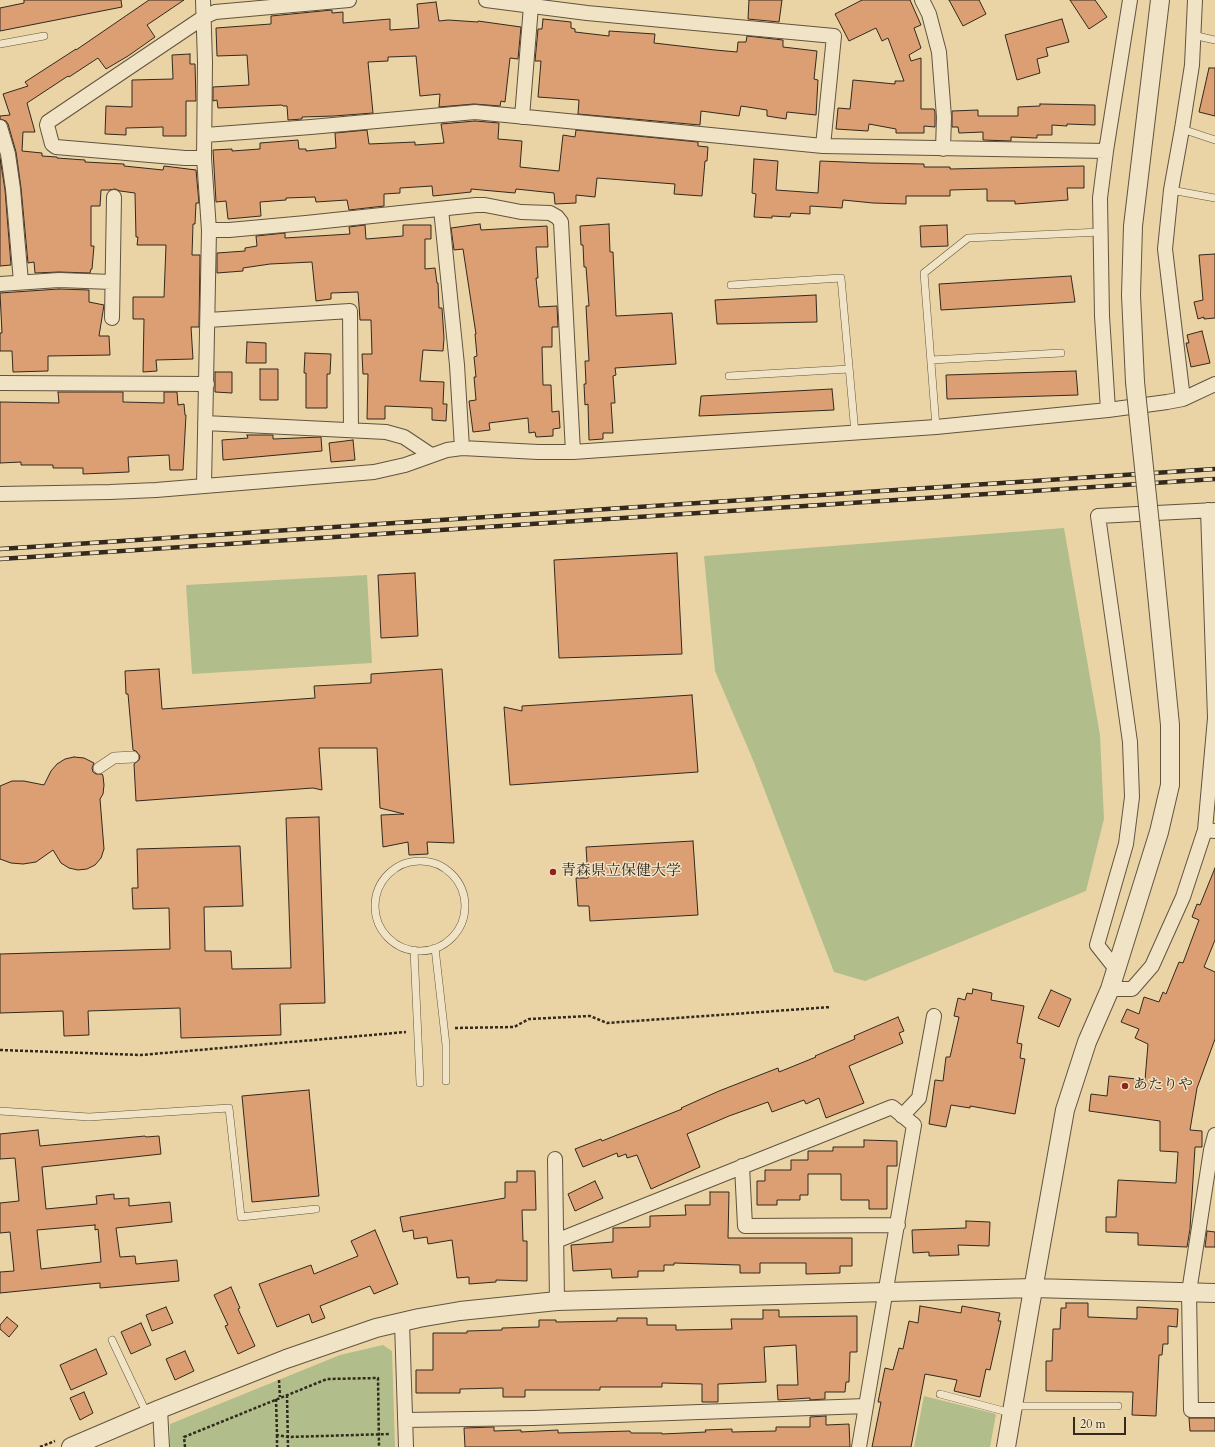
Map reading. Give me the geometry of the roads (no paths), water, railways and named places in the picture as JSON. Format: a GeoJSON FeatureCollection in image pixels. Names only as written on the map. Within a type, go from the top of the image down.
{"type":"FeatureCollection","features":[{"type":"Feature","properties":{"kind":"street"},"geometry":{"type":"LineString","coordinates":[[203,0],[204,158],[208,230],[207,384],[204,485]]}},
{"type":"Feature","properties":{"kind":"street"},"geometry":{"type":"LineString","coordinates":[[204,158],[185,158],[56,147],[52,144],[47,125],[48,122],[204,17],[215,12],[349,0]]}},
{"type":"Feature","properties":{"kind":"street"},"geometry":{"type":"LineString","coordinates":[[486,0],[537,4],[587,13],[834,36],[823,146]]}},
{"type":"Feature","properties":{"kind":"street"},"geometry":{"type":"LineString","coordinates":[[922,0],[929,14],[939,52],[944,117],[943,149]]}},
{"type":"Feature","properties":{"kind":"street"},"geometry":{"type":"LineString","coordinates":[[1108,410],[1102,316],[1100,198],[1130,0]]}},
{"type":"Feature","properties":{"kind":"street"},"geometry":{"type":"LineString","coordinates":[[1006,1447],[1065,1110],[1087,1042],[1110,989],[1159,832],[1170,786],[1170,725],[1135,382],[1131,295],[1133,226],[1160,0]]}},
{"type":"Feature","properties":{"kind":"street"},"geometry":{"type":"LineString","coordinates":[[1183,399],[1165,249],[1171,190],[1192,65],[1195,0]]}},
{"type":"Feature","properties":{"kind":"street"},"geometry":{"type":"LineString","coordinates":[[522,117],[537,4]]}},
{"type":"Feature","properties":{"kind":"street"},"geometry":{"type":"LineString","coordinates":[[204,135],[475,112],[823,146],[1106,151]]}},
{"type":"Feature","properties":{"kind":"street"},"geometry":{"type":"LineString","coordinates":[[0,126],[8,154],[13,188],[21,282]]}},
{"type":"Feature","properties":{"kind":"street"},"geometry":{"type":"LineString","coordinates":[[112,318],[114,197]]}},
{"type":"Feature","properties":{"kind":"street"},"geometry":{"type":"LineString","coordinates":[[208,230],[306,223],[485,205],[521,212],[550,213],[561,222],[573,452]]}},
{"type":"Feature","properties":{"kind":"street"},"geometry":{"type":"LineString","coordinates":[[441,209],[457,365],[462,448]]}},
{"type":"Feature","properties":{"kind":"street"},"geometry":{"type":"LineString","coordinates":[[0,284],[59,280],[112,282]]}},
{"type":"Feature","properties":{"kind":"street"},"geometry":{"type":"LineString","coordinates":[[208,320],[350,311],[351,430]]}},
{"type":"Feature","properties":{"kind":"street"},"geometry":{"type":"LineString","coordinates":[[0,383],[207,384]]}},
{"type":"Feature","properties":{"kind":"street"},"geometry":{"type":"LineString","coordinates":[[0,494],[110,492],[374,472],[405,465],[447,450],[462,448],[538,452],[573,452],[936,427],[1108,410],[1183,399],[1215,384]]}},
{"type":"Feature","properties":{"kind":"street"},"geometry":{"type":"LineString","coordinates":[[205,423],[386,432],[404,438],[431,455]]}},
{"type":"Feature","properties":{"kind":"street"},"geometry":{"type":"LineString","coordinates":[[1110,989],[1132,989],[1152,966],[1210,830],[1215,718],[1211,510],[1098,516],[1130,742],[1132,797],[1126,844],[1097,945],[1116,969]]}},
{"type":"Feature","properties":{"kind":"street"},"geometry":{"type":"LineString","coordinates":[[99,768],[114,758],[133,757]]}},
{"type":"Feature","properties":{"kind":"street"},"geometry":{"type":"LineString","coordinates":[[902,1116],[919,1098],[934,1016]]}},
{"type":"Feature","properties":{"kind":"street"},"geometry":{"type":"LineString","coordinates":[[556,1241],[892,1107],[914,1126],[860,1447]]}},
{"type":"Feature","properties":{"kind":"street"},"geometry":{"type":"LineString","coordinates":[[1215,1135],[1211,1150],[1211,1173],[1189,1292],[1191,1410],[1215,1410]]}},
{"type":"Feature","properties":{"kind":"street"},"geometry":{"type":"LineString","coordinates":[[555,1158],[557,1301]]}},
{"type":"Feature","properties":{"kind":"street"},"geometry":{"type":"LineString","coordinates":[[742,1166],[745,1226],[898,1225]]}},
{"type":"Feature","properties":{"kind":"street"},"geometry":{"type":"LineString","coordinates":[[71,1447],[286,1359],[376,1328],[460,1310],[557,1301],[1033,1288],[1215,1293]]}},
{"type":"Feature","properties":{"kind":"street"},"geometry":{"type":"LineString","coordinates":[[402,1322],[405,1433],[533,1418],[866,1406]]}},
{"type":"Feature","properties":{"kind":"street"},"geometry":{"type":"LineString","coordinates":[[154,1412],[162,1447]]}},
{"type":"Feature","properties":{"kind":"lane"},"geometry":{"type":"LineString","coordinates":[[1193,35],[1215,40]]}},
{"type":"Feature","properties":{"kind":"lane"},"geometry":{"type":"LineString","coordinates":[[0,44],[44,36]]}},
{"type":"Feature","properties":{"kind":"lane"},"geometry":{"type":"LineString","coordinates":[[1182,129],[1215,140]]}},
{"type":"Feature","properties":{"kind":"lane"},"geometry":{"type":"LineString","coordinates":[[1171,190],[1215,198]]}},
{"type":"Feature","properties":{"kind":"lane"},"geometry":{"type":"LineString","coordinates":[[936,427],[924,273],[968,238],[1101,232]]}},
{"type":"Feature","properties":{"kind":"lane"},"geometry":{"type":"LineString","coordinates":[[731,285],[841,278],[855,433]]}},
{"type":"Feature","properties":{"kind":"lane"},"geometry":{"type":"LineString","coordinates":[[931,360],[1061,353]]}},
{"type":"Feature","properties":{"kind":"lane"},"geometry":{"type":"LineString","coordinates":[[730,376],[849,369]]}},
{"type":"Feature","properties":{"kind":"lane"},"geometry":{"type":"LineString","coordinates":[[423,861],[443,867],[458,881],[464,893],[465,907],[463,920],[457,932],[447,942],[435,948],[424,951],[401,946],[389,938],[381,927],[376,914],[376,901],[379,888],[386,876],[397,867],[410,862],[423,861]]}},
{"type":"Feature","properties":{"kind":"lane"},"geometry":{"type":"LineString","coordinates":[[435,948],[446,1045],[446,1081]]}},
{"type":"Feature","properties":{"kind":"lane"},"geometry":{"type":"LineString","coordinates":[[414,950],[420,1083]]}},
{"type":"Feature","properties":{"kind":"lane"},"geometry":{"type":"LineString","coordinates":[[0,1112],[90,1117],[229,1108],[241,1217],[316,1209]]}},
{"type":"Feature","properties":{"kind":"lane"},"geometry":{"type":"LineString","coordinates":[[112,1340],[154,1412]]}},
{"type":"Feature","properties":{"kind":"lane"},"geometry":{"type":"LineString","coordinates":[[940,1394],[1013,1409],[1118,1406]]}},
{"type":"Feature","properties":{"kind":"railway"},"geometry":{"type":"LineString","coordinates":[[0,549],[1215,469]]}},
{"type":"Feature","properties":{"kind":"railway"},"geometry":{"type":"LineString","coordinates":[[0,559],[1215,479]]}},
{"type":"Feature","properties":{"kind":"place","name":"青森県立保健大学"},"geometry":{"type":"Point","coordinates":[553,872]}},
{"type":"Feature","properties":{"kind":"place","name":"あたりや"},"geometry":{"type":"Point","coordinates":[1125,1086]}}]}
